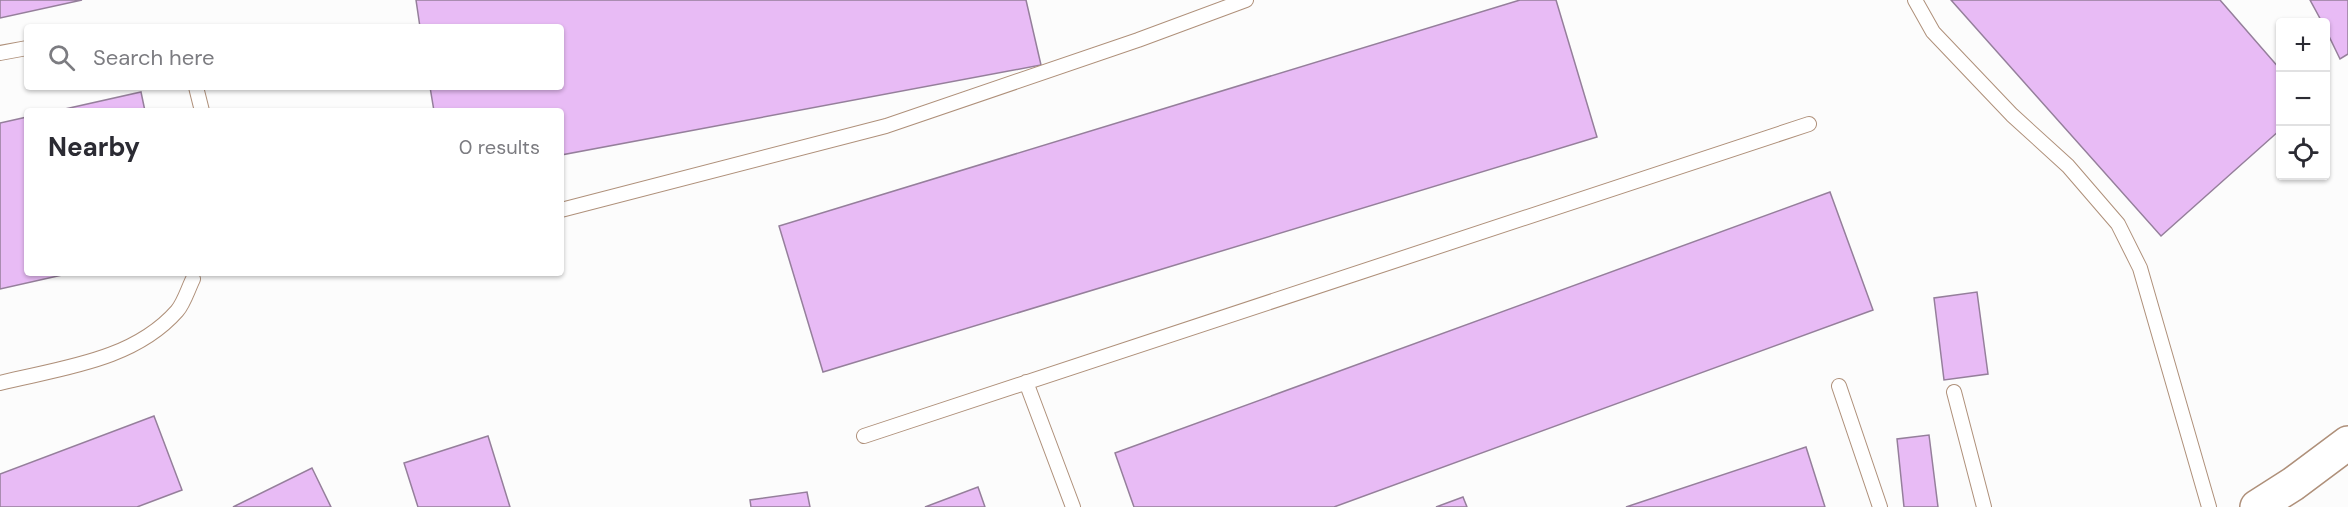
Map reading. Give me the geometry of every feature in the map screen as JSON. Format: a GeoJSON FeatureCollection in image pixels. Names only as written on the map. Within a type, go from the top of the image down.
{"type":"FeatureCollection","features":[{"type":"Feature","properties":{"kind":"street"},"geometry":{"type":"LineString","coordinates":[[2257,507],[2293,484],[2348,443]]}},
{"type":"Feature","properties":{"kind":"lane"},"geometry":{"type":"LineString","coordinates":[[564,209],[886,126],[1138,40],[1246,0]]}},
{"type":"Feature","properties":{"kind":"lane"},"geometry":{"type":"LineString","coordinates":[[1915,0],[1933,32],[2012,115],[2068,166],[2118,224],[2140,268],[2209,507]]}},
{"type":"Feature","properties":{"kind":"lane"},"geometry":{"type":"LineString","coordinates":[[0,53],[24,49]]}},
{"type":"Feature","properties":{"kind":"lane"},"geometry":{"type":"LineString","coordinates":[[197,90],[201,108]]}},
{"type":"Feature","properties":{"kind":"lane"},"geometry":{"type":"LineString","coordinates":[[864,436],[1809,124]]}},
{"type":"Feature","properties":{"kind":"lane"},"geometry":{"type":"LineString","coordinates":[[0,383],[108,356],[152,334],[178,310],[193,279]]}},
{"type":"Feature","properties":{"kind":"lane"},"geometry":{"type":"LineString","coordinates":[[1026,382],[1073,507]]}},
{"type":"Feature","properties":{"kind":"lane"},"geometry":{"type":"LineString","coordinates":[[1839,386],[1880,507]]}},
{"type":"Feature","properties":{"kind":"lane"},"geometry":{"type":"LineString","coordinates":[[1954,392],[1984,507]]}},
{"type":"Feature","properties":{"kind":"building"},"geometry":{"type":"Polygon","coordinates":[[[0,0],[82,0],[0,18],[0,0]]]}},
{"type":"Feature","properties":{"kind":"building"},"geometry":{"type":"Polygon","coordinates":[[[416,0],[1026,0],[1041,65],[564,154],[564,108],[434,108],[430,90],[564,90],[564,24],[420,24],[416,0]]]}},
{"type":"Feature","properties":{"kind":"building"},"geometry":{"type":"Polygon","coordinates":[[[1520,0],[1556,0],[1597,137],[823,372],[779,226],[1520,0]]]}},
{"type":"Feature","properties":{"kind":"building"},"geometry":{"type":"Polygon","coordinates":[[[1951,0],[2220,0],[2276,64],[2276,134],[2161,236],[1951,0]]]}},
{"type":"Feature","properties":{"kind":"building"},"geometry":{"type":"Polygon","coordinates":[[[2310,0],[2348,0],[2348,54],[2340,59],[2330,38],[2330,18],[2320,18],[2310,0]]]}},
{"type":"Feature","properties":{"kind":"building"},"geometry":{"type":"Polygon","coordinates":[[[141,92],[144,108],[69,108],[141,92]]]}},
{"type":"Feature","properties":{"kind":"building"},"geometry":{"type":"Polygon","coordinates":[[[24,118],[24,276],[58,276],[0,289],[0,123],[24,118]]]}},
{"type":"Feature","properties":{"kind":"building"},"geometry":{"type":"Polygon","coordinates":[[[1830,192],[1873,310],[1334,507],[1134,507],[1115,453],[1830,192]]]}},
{"type":"Feature","properties":{"kind":"building"},"geometry":{"type":"Polygon","coordinates":[[[1977,292],[1988,374],[1944,380],[1934,298],[1977,292]]]}},
{"type":"Feature","properties":{"kind":"building"},"geometry":{"type":"Polygon","coordinates":[[[154,416],[182,490],[137,507],[0,507],[0,474],[154,416]]]}},
{"type":"Feature","properties":{"kind":"building"},"geometry":{"type":"Polygon","coordinates":[[[1929,435],[1938,507],[1904,507],[1897,439],[1929,435]]]}},
{"type":"Feature","properties":{"kind":"building"},"geometry":{"type":"Polygon","coordinates":[[[488,436],[510,507],[418,507],[404,463],[488,436]]]}},
{"type":"Feature","properties":{"kind":"building"},"geometry":{"type":"Polygon","coordinates":[[[1806,447],[1825,507],[1626,507],[1806,447]]]}},
{"type":"Feature","properties":{"kind":"building"},"geometry":{"type":"Polygon","coordinates":[[[312,468],[331,507],[233,507],[312,468]]]}},
{"type":"Feature","properties":{"kind":"building"},"geometry":{"type":"Polygon","coordinates":[[[978,487],[985,507],[925,507],[978,487]]]}},
{"type":"Feature","properties":{"kind":"building"},"geometry":{"type":"Polygon","coordinates":[[[807,492],[810,507],[751,507],[750,500],[807,492]]]}},
{"type":"Feature","properties":{"kind":"building"},"geometry":{"type":"Polygon","coordinates":[[[1463,497],[1467,507],[1436,507],[1463,497]]]}}]}
